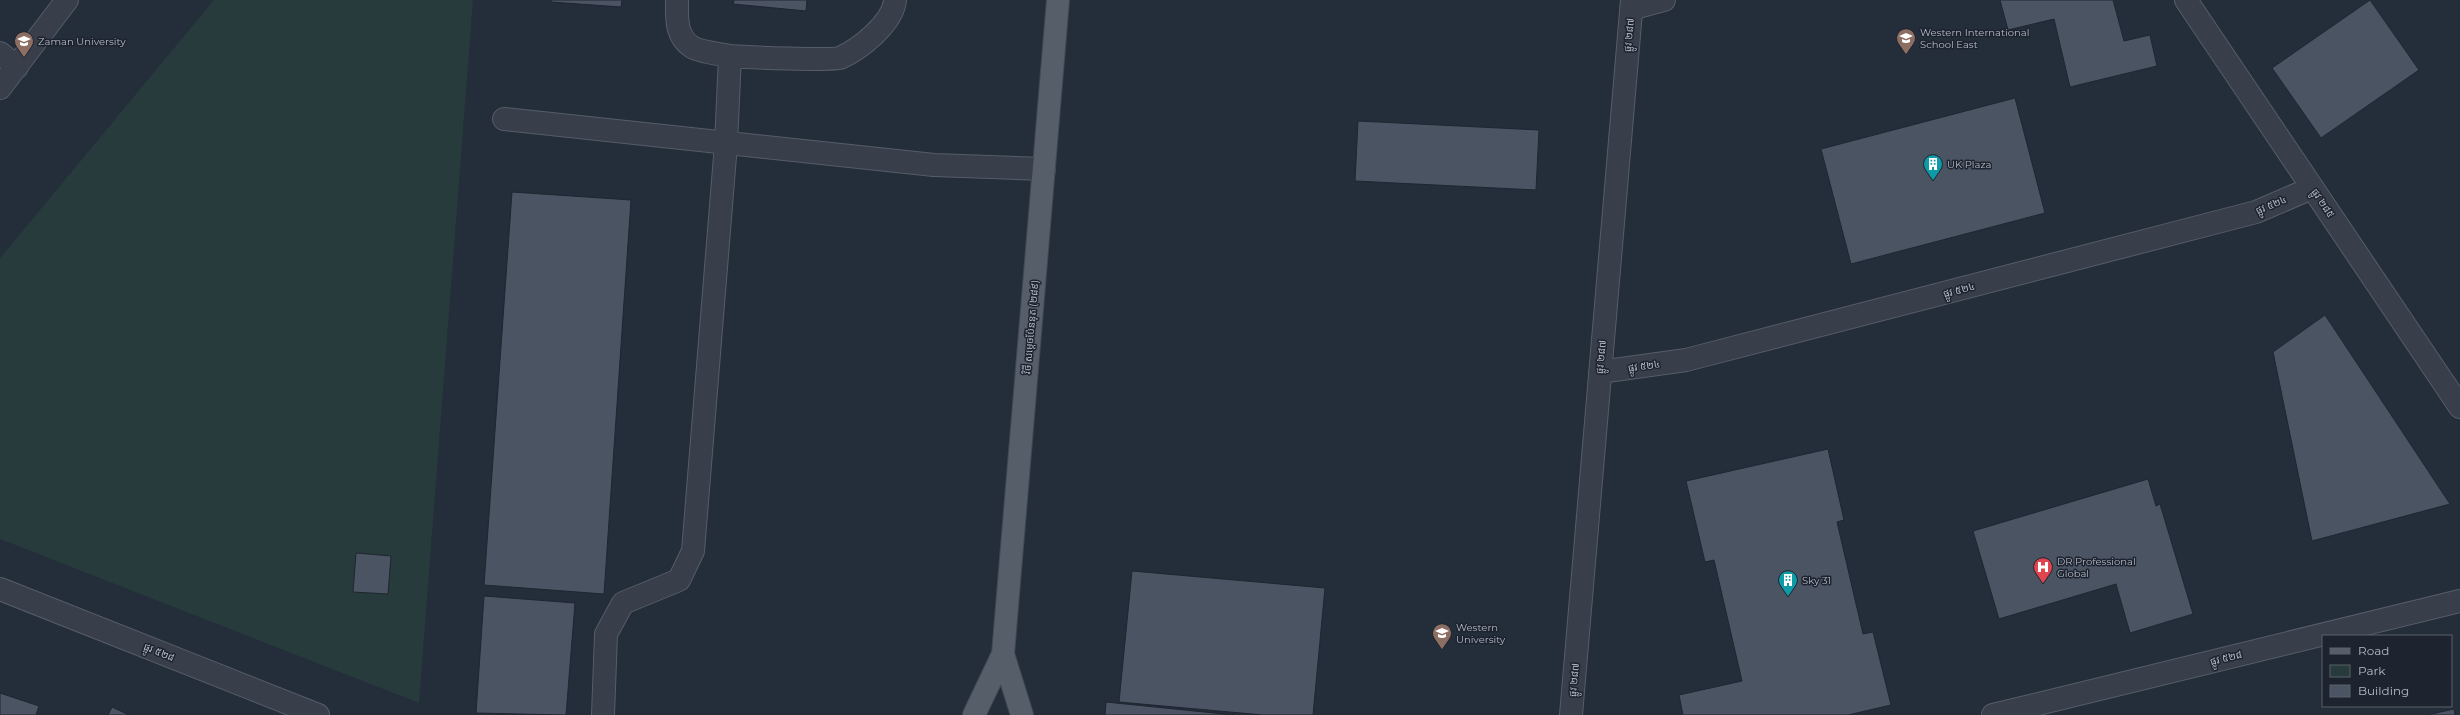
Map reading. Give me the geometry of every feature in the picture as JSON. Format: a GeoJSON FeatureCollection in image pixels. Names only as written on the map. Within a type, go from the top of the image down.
{"type":"FeatureCollection","features":[{"type":"Feature","properties":{"kind":"main road","name":"វិថី សម្តេចប៉ែននុត (២៨៩)"},"geometry":{"type":"LineString","coordinates":[[974,715],[1003,654],[1058,0]]}},
{"type":"Feature","properties":{"kind":"main road","name":"វិថី សម្តេចប៉ែននុត (២៨៩)"},"geometry":{"type":"LineString","coordinates":[[1003,654],[1022,715]]}},
{"type":"Feature","properties":{"kind":"street"},"geometry":{"type":"LineString","coordinates":[[0,88],[66,0]]}},
{"type":"Feature","properties":{"kind":"street"},"geometry":{"type":"LineString","coordinates":[[677,0],[678,31],[692,47],[730,56],[839,59],[865,43],[882,27],[894,5],[895,0]]}},
{"type":"Feature","properties":{"kind":"street"},"geometry":{"type":"LineString","coordinates":[[1632,4],[1664,0]]}},
{"type":"Feature","properties":{"kind":"street","name":"ផ្លូវ ២៨៥"},"geometry":{"type":"LineString","coordinates":[[2186,0],[2460,407]]}},
{"type":"Feature","properties":{"kind":"street","name":"ផ្លូវ ២៨៧"},"geometry":{"type":"LineString","coordinates":[[1572,715],[1632,4]]}},
{"type":"Feature","properties":{"kind":"street"},"geometry":{"type":"LineString","coordinates":[[0,53],[17,66]]}},
{"type":"Feature","properties":{"kind":"street"},"geometry":{"type":"LineString","coordinates":[[603,715],[606,634],[623,604],[679,580],[693,551],[726,144],[730,56]]}},
{"type":"Feature","properties":{"kind":"street"},"geometry":{"type":"LineString","coordinates":[[504,119],[726,144],[934,165],[1044,169]]}},
{"type":"Feature","properties":{"kind":"street","name":"ផ្លូវ ៥២៤"},"geometry":{"type":"LineString","coordinates":[[1600,372],[1686,360],[2256,212],[2312,188]]}},
{"type":"Feature","properties":{"kind":"street","name":"ផ្លូវ ៥២៨"},"geometry":{"type":"LineString","coordinates":[[0,589],[318,715]]}},
{"type":"Feature","properties":{"kind":"street","name":"ផ្លូវ ៥២៨"},"geometry":{"type":"LineString","coordinates":[[1993,715],[2460,601]]}},
{"type":"Feature","properties":{"kind":"green space"},"geometry":{"type":"Polygon","coordinates":[[[214,0],[473,0],[419,703],[0,539],[0,258],[214,0]]]}},
{"type":"Feature","properties":{"kind":"building"},"geometry":{"type":"Polygon","coordinates":[[[551,0],[622,0],[621,7],[551,2],[551,0]]]}},
{"type":"Feature","properties":{"kind":"building"},"geometry":{"type":"Polygon","coordinates":[[[734,0],[807,0],[806,11],[733,4],[734,0]]]}},
{"type":"Feature","properties":{"kind":"building"},"geometry":{"type":"Polygon","coordinates":[[[2000,0],[2113,0],[2124,41],[2150,35],[2157,66],[2070,87],[2054,19],[2008,30],[2000,0]]]}},
{"type":"Feature","properties":{"kind":"building"},"geometry":{"type":"Polygon","coordinates":[[[2370,0],[2419,70],[2321,138],[2272,68],[2370,0]]]}},
{"type":"Feature","properties":{"kind":"building","name":"UK Plaza"},"geometry":{"type":"Polygon","coordinates":[[[2015,98],[2045,213],[1851,264],[1821,149],[2015,98]]]}},
{"type":"Feature","properties":{"kind":"building"},"geometry":{"type":"Polygon","coordinates":[[[1358,121],[1539,130],[1536,190],[1355,181],[1358,121]]]}},
{"type":"Feature","properties":{"kind":"building"},"geometry":{"type":"Polygon","coordinates":[[[512,192],[631,200],[604,594],[484,585],[512,192]]]}},
{"type":"Feature","properties":{"kind":"building"},"geometry":{"type":"Polygon","coordinates":[[[2325,315],[2450,504],[2312,541],[2273,352],[2325,315]]]}},
{"type":"Feature","properties":{"kind":"building","name":"Sky 31"},"geometry":{"type":"Polygon","coordinates":[[[1828,449],[1844,520],[1837,522],[1863,634],[1873,632],[1891,705],[1848,715],[1683,715],[1679,695],[1742,681],[1714,560],[1705,562],[1686,481],[1828,449]]]}},
{"type":"Feature","properties":{"kind":"building"},"geometry":{"type":"Polygon","coordinates":[[[2148,479],[2156,506],[2160,504],[2193,614],[2130,633],[2116,584],[1999,619],[1973,531],[2148,479]]]}},
{"type":"Feature","properties":{"kind":"building"},"geometry":{"type":"Polygon","coordinates":[[[356,553],[391,556],[388,594],[353,592],[356,553]]]}},
{"type":"Feature","properties":{"kind":"building"},"geometry":{"type":"Polygon","coordinates":[[[1132,571],[1325,588],[1313,715],[1263,715],[1119,702],[1132,571]]]}},
{"type":"Feature","properties":{"kind":"building"},"geometry":{"type":"Polygon","coordinates":[[[484,596],[575,603],[566,715],[476,713],[484,596]]]}},
{"type":"Feature","properties":{"kind":"building"},"geometry":{"type":"Polygon","coordinates":[[[0,693],[39,706],[36,715],[0,715],[0,693]]]}},
{"type":"Feature","properties":{"kind":"building"},"geometry":{"type":"Polygon","coordinates":[[[1106,702],[1234,715],[1105,715],[1106,702]]]}},
{"type":"Feature","properties":{"kind":"building"},"geometry":{"type":"Polygon","coordinates":[[[112,707],[129,715],[108,715],[112,707]]]}},
{"type":"Feature","properties":{"kind":"building"},"geometry":{"type":"Polygon","coordinates":[[[2454,709],[2455,715],[2427,715],[2454,709]]]}},
{"type":"Feature","properties":{"kind":"place","name":"Western International School East"},"geometry":{"type":"Point","coordinates":[1906,55]}},
{"type":"Feature","properties":{"kind":"place","name":"Zaman University"},"geometry":{"type":"Point","coordinates":[24,58]}},
{"type":"Feature","properties":{"kind":"place","name":"UK Plaza"},"geometry":{"type":"Point","coordinates":[1933,181]}},
{"type":"Feature","properties":{"kind":"place","name":"DR Professional Global"},"geometry":{"type":"Point","coordinates":[2043,584]}},
{"type":"Feature","properties":{"kind":"place","name":"Sky 31"},"geometry":{"type":"Point","coordinates":[1788,597]}},
{"type":"Feature","properties":{"kind":"place","name":"Western University"},"geometry":{"type":"Point","coordinates":[1442,650]}}]}
